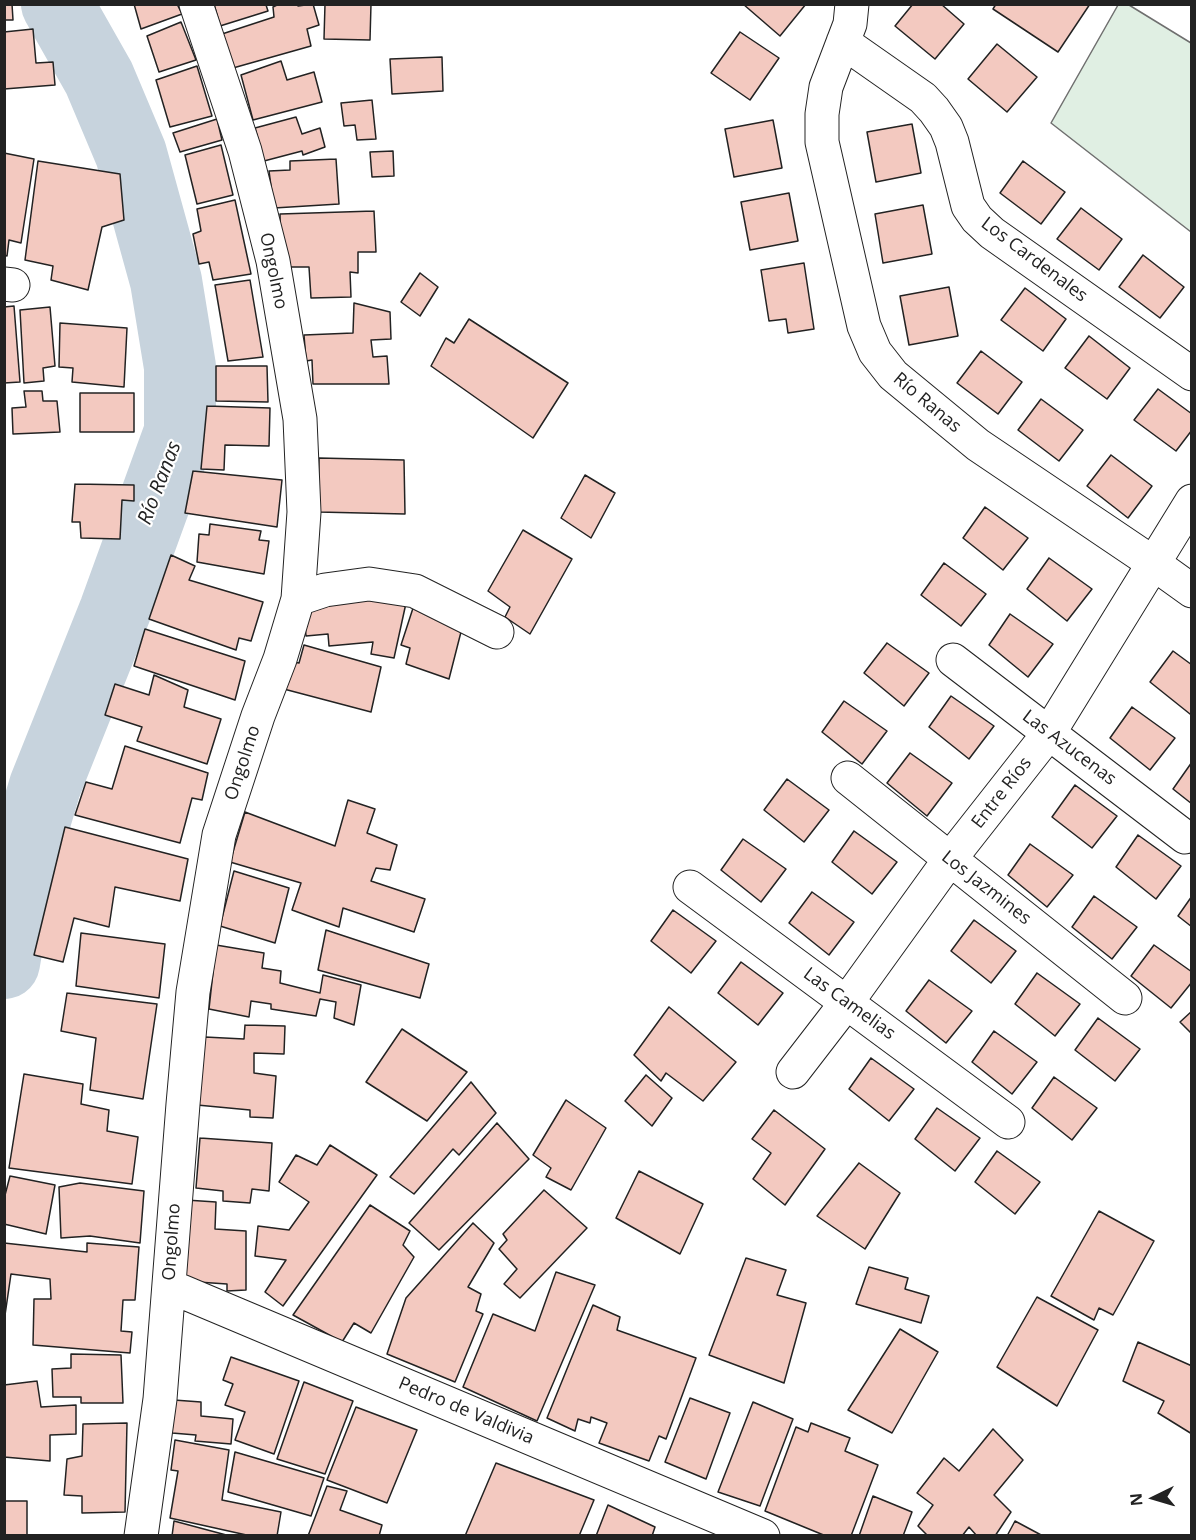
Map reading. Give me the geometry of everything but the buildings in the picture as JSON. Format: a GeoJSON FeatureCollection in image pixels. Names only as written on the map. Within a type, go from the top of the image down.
{"type":"FeatureCollection","features":[{"type":"Feature","properties":{"kind":"street","name":"Ongolmo"},"geometry":{"type":"LineString","coordinates":[[141,1536],[160,1398],[193,992],[219,835],[258,716],[280,659],[298,599],[304,512],[300,419],[275,272],[245,151],[196,4]]}},
{"type":"Feature","properties":{"kind":"street","name":"Río Ranas"},"geometry":{"type":"LineString","coordinates":[[852,4],[850,24],[826,87],[822,114],[822,142],[864,326],[875,352],[893,375],[978,445],[1191,591]]}},
{"type":"Feature","properties":{"kind":"street","name":"Los Cardenales"},"geometry":{"type":"LineString","coordinates":[[843,42],[923,98],[934,110],[946,127],[952,142],[968,206],[984,226],[1191,375]]}},
{"type":"Feature","properties":{"kind":"street","name":"Entre Ríos"},"geometry":{"type":"LineString","coordinates":[[793,1072],[847,1002],[950,859],[1049,733],[1191,501]]}},
{"type":"Feature","properties":{"kind":"street"},"geometry":{"type":"LineString","coordinates":[[298,599],[325,590],[369,584],[415,591],[497,632]]}},
{"type":"Feature","properties":{"kind":"street","name":"Las Azucenas"},"geometry":{"type":"LineString","coordinates":[[953,660],[1185,837]]}},
{"type":"Feature","properties":{"kind":"street","name":"Los Jazmines"},"geometry":{"type":"LineString","coordinates":[[848,778],[1125,998]]}},
{"type":"Feature","properties":{"kind":"street","name":"Las Camelias"},"geometry":{"type":"LineString","coordinates":[[690,887],[1008,1122]]}},
{"type":"Feature","properties":{"kind":"street","name":"Pedro de Valdivia"},"geometry":{"type":"LineString","coordinates":[[168,1286],[763,1536]]}},
{"type":"Feature","properties":{"kind":"green space"},"geometry":{"type":"Polygon","coordinates":[[[1118,5],[1129,5],[1191,43],[1191,232],[1051,123],[1118,5]]]}},
{"type":"Feature","properties":{"kind":"waterway","name":"Río Ranas"},"geometry":{"type":"LineString","coordinates":[[4,963],[20,870],[45,786],[115,611],[180,432],[180,367],[166,281],[131,154],[99,78],[57,4]]}}]}
